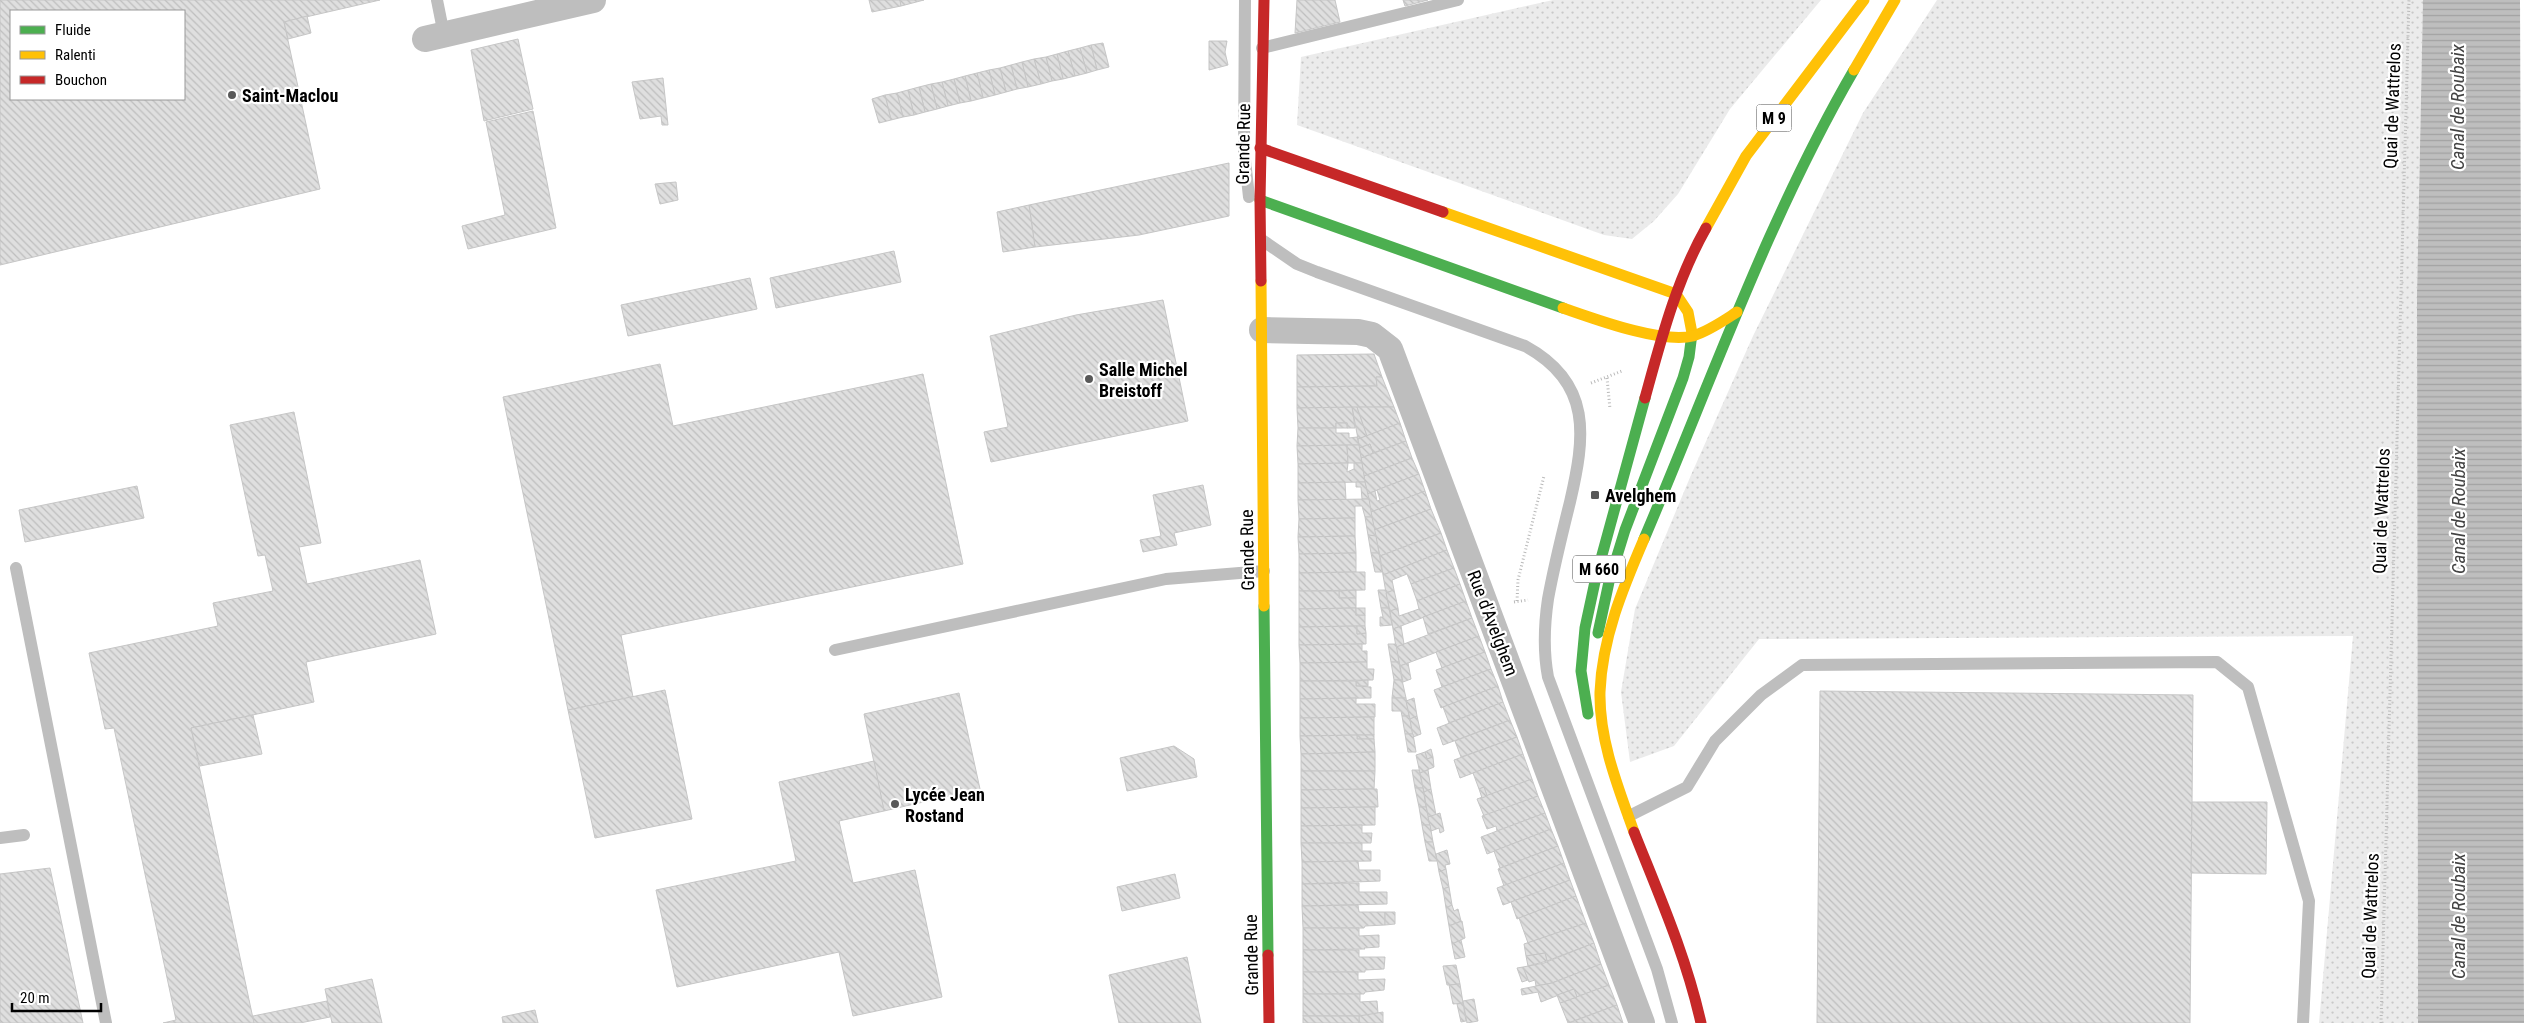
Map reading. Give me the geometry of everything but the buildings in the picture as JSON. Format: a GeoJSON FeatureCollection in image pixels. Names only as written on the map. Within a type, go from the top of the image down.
{"type":"FeatureCollection","features":[{"type":"Feature","properties":{"kind":"main road","name":"Grande Rue"},"geometry":{"type":"LineString","coordinates":[[1264,0],[1260,200],[1270,1023]]}},
{"type":"Feature","properties":{"kind":"main road","name":"M 9"},"geometry":{"type":"LineString","coordinates":[[1660,337],[1697,244],[1746,156],[1864,0]]}},
{"type":"Feature","properties":{"kind":"main road","name":"M 9"},"geometry":{"type":"LineString","coordinates":[[1737,312],[1820,129],[1895,0]]}},
{"type":"Feature","properties":{"kind":"main road"},"geometry":{"type":"LineString","coordinates":[[1260,148],[1676,294],[1685,303],[1691,318],[1692,336],[1685,372],[1620,549],[1600,618],[1597,671],[1602,716]]}},
{"type":"Feature","properties":{"kind":"main road"},"geometry":{"type":"LineString","coordinates":[[1260,200],[1581,314],[1660,337],[1692,336],[1713,327],[1737,312]]}},
{"type":"Feature","properties":{"kind":"main road","name":"M 660"},"geometry":{"type":"LineString","coordinates":[[1623,799],[1607,745],[1602,716],[1602,669],[1609,630],[1617,603],[1737,312]]}},
{"type":"Feature","properties":{"kind":"main road","name":"M 660"},"geometry":{"type":"LineString","coordinates":[[1660,337],[1596,577],[1582,651],[1583,687],[1589,716],[1630,816],[1689,976],[1701,1023]]}},
{"type":"Feature","properties":{"kind":"street"},"geometry":{"type":"LineString","coordinates":[[434,37],[593,0]]}},
{"type":"Feature","properties":{"kind":"street","name":"Rue d'Avelghem"},"geometry":{"type":"LineString","coordinates":[[1262,330],[1358,332],[1372,335],[1382,341],[1395,358],[1642,1023]]}},
{"type":"Feature","properties":{"kind":"lane"},"geometry":{"type":"LineString","coordinates":[[434,37],[437,0]]}},
{"type":"Feature","properties":{"kind":"lane"},"geometry":{"type":"LineString","coordinates":[[1245,0],[1243,72],[1245,168],[1250,203],[1261,239],[1297,264],[1525,346],[1547,360],[1564,378],[1571,390],[1579,418],[1581,449],[1544,622],[1545,660],[1548,677],[1657,969],[1672,1023]]}},
{"type":"Feature","properties":{"kind":"lane"},"geometry":{"type":"LineString","coordinates":[[1262,48],[1458,0]]}},
{"type":"Feature","properties":{"kind":"lane"},"geometry":{"type":"LineString","coordinates":[[16,568],[106,1023]]}},
{"type":"Feature","properties":{"kind":"lane"},"geometry":{"type":"LineString","coordinates":[[835,650],[1187,575],[1264,571]]}},
{"type":"Feature","properties":{"kind":"lane"},"geometry":{"type":"LineString","coordinates":[[1630,816],[1687,787],[1715,741],[1761,694],[1802,665],[2217,662],[2248,687],[2309,901],[2302,1023]]}},
{"type":"Feature","properties":{"kind":"lane"},"geometry":{"type":"LineString","coordinates":[[0,838],[24,836]]}},
{"type":"Feature","properties":{"kind":"path","name":"Quai de Wattrelos"},"geometry":{"type":"LineString","coordinates":[[2381,1023],[2409,0]]}},
{"type":"Feature","properties":{"kind":"path"},"geometry":{"type":"LineString","coordinates":[[1571,390],[1619,374]]}},
{"type":"Feature","properties":{"kind":"path"},"geometry":{"type":"LineString","coordinates":[[1517,601],[1518,580],[1544,476]]}},
{"type":"Feature","properties":{"kind":"shaded area"},"geometry":{"type":"Polygon","coordinates":[[[1553,0],[1821,0],[1730,109],[1678,194],[1654,221],[1632,239],[1604,235],[1297,125],[1301,57],[1553,0]]]}},
{"type":"Feature","properties":{"kind":"shaded area"},"geometry":{"type":"Polygon","coordinates":[[[1937,0],[2423,0],[2417,295],[2418,1023],[2319,1023],[2353,636],[1759,639],[1674,746],[1630,762],[1621,692],[1635,609],[1691,475],[1753,336],[1863,113],[1937,0]]]}},
{"type":"Feature","properties":{"kind":"water","name":"Canal de Roubaix"},"geometry":{"type":"Polygon","coordinates":[[[2423,0],[2520,0],[2524,1023],[2418,1023],[2417,295],[2423,0]]]}},
{"type":"Feature","properties":{"kind":"traffic: fast"},"geometry":{"type":"LineString","coordinates":[[1644,539],[1767,242],[1823,126],[1854,70]]}},
{"type":"Feature","properties":{"kind":"traffic: fast"},"geometry":{"type":"LineString","coordinates":[[1260,200],[1563,308]]}},
{"type":"Feature","properties":{"kind":"traffic: fast"},"geometry":{"type":"LineString","coordinates":[[1598,633],[1609,582],[1625,530],[1683,378],[1689,357],[1692,333]]}},
{"type":"Feature","properties":{"kind":"traffic: fast"},"geometry":{"type":"LineString","coordinates":[[1588,714],[1581,671],[1585,628],[1596,577],[1645,398]]}},
{"type":"Feature","properties":{"kind":"traffic: fast"},"geometry":{"type":"LineString","coordinates":[[1264,606],[1268,955]]}},
{"type":"Feature","properties":{"kind":"traffic: slow"},"geometry":{"type":"LineString","coordinates":[[1706,228],[1746,156],[1864,0]]}},
{"type":"Feature","properties":{"kind":"traffic: slow"},"geometry":{"type":"LineString","coordinates":[[1854,70],[1895,0]]}},
{"type":"Feature","properties":{"kind":"traffic: slow"},"geometry":{"type":"LineString","coordinates":[[1443,212],[1676,294],[1688,312],[1692,333]]}},
{"type":"Feature","properties":{"kind":"traffic: slow"},"geometry":{"type":"LineString","coordinates":[[1261,281],[1264,606]]}},
{"type":"Feature","properties":{"kind":"traffic: slow"},"geometry":{"type":"LineString","coordinates":[[1563,308],[1647,334],[1680,338],[1693,336],[1716,326],[1737,312]]}},
{"type":"Feature","properties":{"kind":"traffic: slow"},"geometry":{"type":"LineString","coordinates":[[1634,832],[1606,746],[1600,692],[1609,633],[1621,595],[1644,539]]}},
{"type":"Feature","properties":{"kind":"traffic: jam"},"geometry":{"type":"LineString","coordinates":[[1261,281],[1260,200],[1264,0]]}},
{"type":"Feature","properties":{"kind":"traffic: jam"},"geometry":{"type":"LineString","coordinates":[[1260,148],[1443,212]]}},
{"type":"Feature","properties":{"kind":"traffic: jam"},"geometry":{"type":"LineString","coordinates":[[1645,398],[1663,333],[1678,290],[1695,248],[1706,228]]}},
{"type":"Feature","properties":{"kind":"traffic: jam"},"geometry":{"type":"LineString","coordinates":[[1634,832],[1680,950],[1701,1023]]}},
{"type":"Feature","properties":{"kind":"traffic: jam"},"geometry":{"type":"LineString","coordinates":[[1268,955],[1269,1023]]}},
{"type":"Feature","properties":{"kind":"place","name":"Saint-Maclou"},"geometry":{"type":"Point","coordinates":[232,95]}},
{"type":"Feature","properties":{"kind":"place","name":"Salle Michel Breistoff"},"geometry":{"type":"Point","coordinates":[1089,379]}},
{"type":"Feature","properties":{"kind":"place","name":"Avelghem"},"geometry":{"type":"Point","coordinates":[1595,495]}},
{"type":"Feature","properties":{"kind":"place","name":"Lycée Jean Rostand"},"geometry":{"type":"Point","coordinates":[895,804]}}]}
